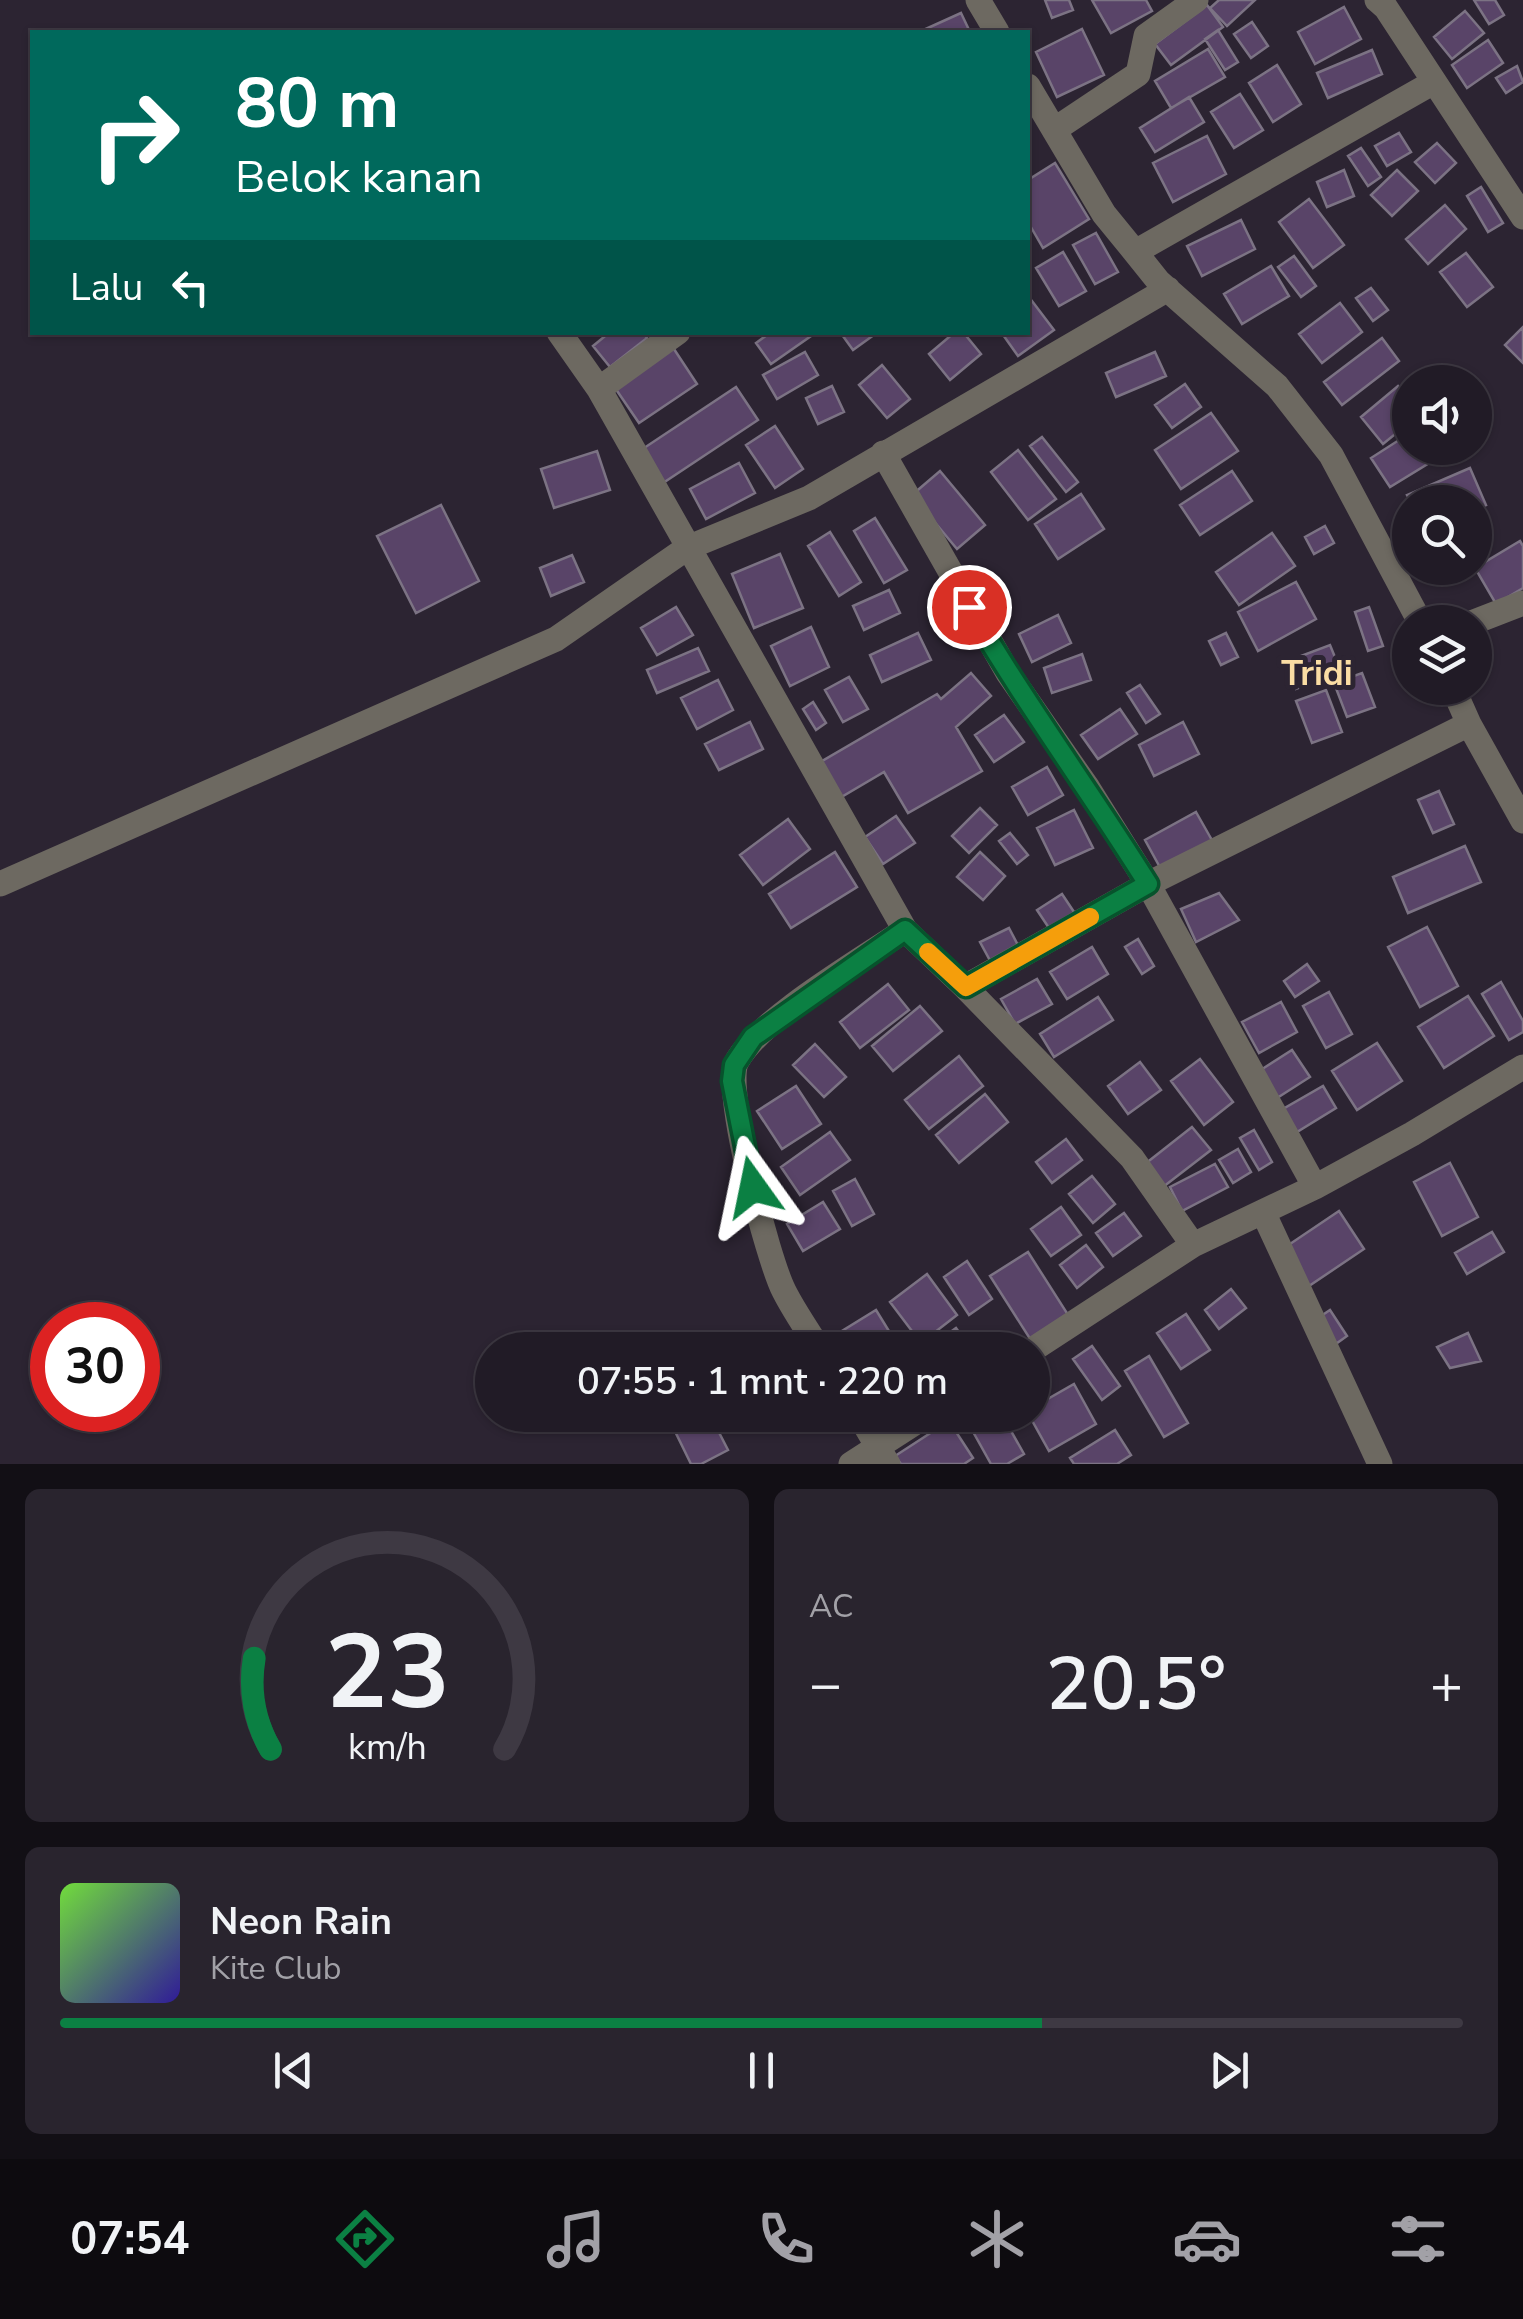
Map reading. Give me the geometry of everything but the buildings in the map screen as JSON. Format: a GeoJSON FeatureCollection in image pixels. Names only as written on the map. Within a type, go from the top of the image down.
{"type":"FeatureCollection","features":[{"type":"Feature","properties":{"kind":"street"},"geometry":{"type":"LineString","coordinates":[[978,0],[996,30]]}},
{"type":"Feature","properties":{"kind":"street"},"geometry":{"type":"LineString","coordinates":[[1054,130],[1138,74],[1146,36],[1196,0]]}},
{"type":"Feature","properties":{"kind":"street"},"geometry":{"type":"LineString","coordinates":[[1376,0],[1386,8],[1523,217]]}},
{"type":"Feature","properties":{"kind":"street"},"geometry":{"type":"LineString","coordinates":[[1135,252],[1434,82]]}},
{"type":"Feature","properties":{"kind":"street"},"geometry":{"type":"LineString","coordinates":[[1031,99],[1104,214],[1135,252],[1168,289],[1276,386],[1331,455],[1411,605]]}},
{"type":"Feature","properties":{"kind":"street"},"geometry":{"type":"LineString","coordinates":[[0,884],[556,639],[687,548],[809,498],[1168,289]]}},
{"type":"Feature","properties":{"kind":"street"},"geometry":{"type":"LineString","coordinates":[[561,335],[599,388],[905,930],[966,987],[1132,1158],[1193,1245]]}},
{"type":"Feature","properties":{"kind":"street"},"geometry":{"type":"LineString","coordinates":[[599,388],[674,335]]}},
{"type":"Feature","properties":{"kind":"street"},"geometry":{"type":"LineString","coordinates":[[884,453],[1008,673],[1079,774],[1148,884],[1316,1186]]}},
{"type":"Feature","properties":{"kind":"street"},"geometry":{"type":"LineString","coordinates":[[1492,615],[1523,603]]}},
{"type":"Feature","properties":{"kind":"street"},"geometry":{"type":"LineString","coordinates":[[1460,705],[1523,821]]}},
{"type":"Feature","properties":{"kind":"street"},"geometry":{"type":"LineString","coordinates":[[966,987],[1148,884],[1468,724]]}},
{"type":"Feature","properties":{"kind":"street"},"geometry":{"type":"LineString","coordinates":[[809,1332],[783,1290],[761,1224],[737,1114],[734,1065],[753,1037],[905,930]]}},
{"type":"Feature","properties":{"kind":"street"},"geometry":{"type":"LineString","coordinates":[[1050,1338],[1193,1245],[1316,1186],[1523,1067]]}},
{"type":"Feature","properties":{"kind":"street"},"geometry":{"type":"LineString","coordinates":[[1264,1212],[1380,1464]]}},
{"type":"Feature","properties":{"kind":"street"},"geometry":{"type":"LineString","coordinates":[[870,1432],[883,1455]]}},
{"type":"Feature","properties":{"kind":"street"},"geometry":{"type":"LineString","coordinates":[[851,1464],[883,1455],[908,1432]]}},
{"type":"Feature","properties":{"kind":"slow traffic"},"geometry":{"type":"LineString","coordinates":[[928,952],[966,987],[1090,917]]}},
{"type":"Feature","properties":{"kind":"district","name":"Tridi"},"geometry":{"type":"Point","coordinates":[1317,673]}},
{"type":"Feature","properties":{"kind":"route"},"geometry":{"type":"LineString","coordinates":[[753,1187],[732,1081],[734,1065],[753,1037],[905,930],[966,987],[1148,884],[1042,718],[1008,673],[969,607]]}}]}
